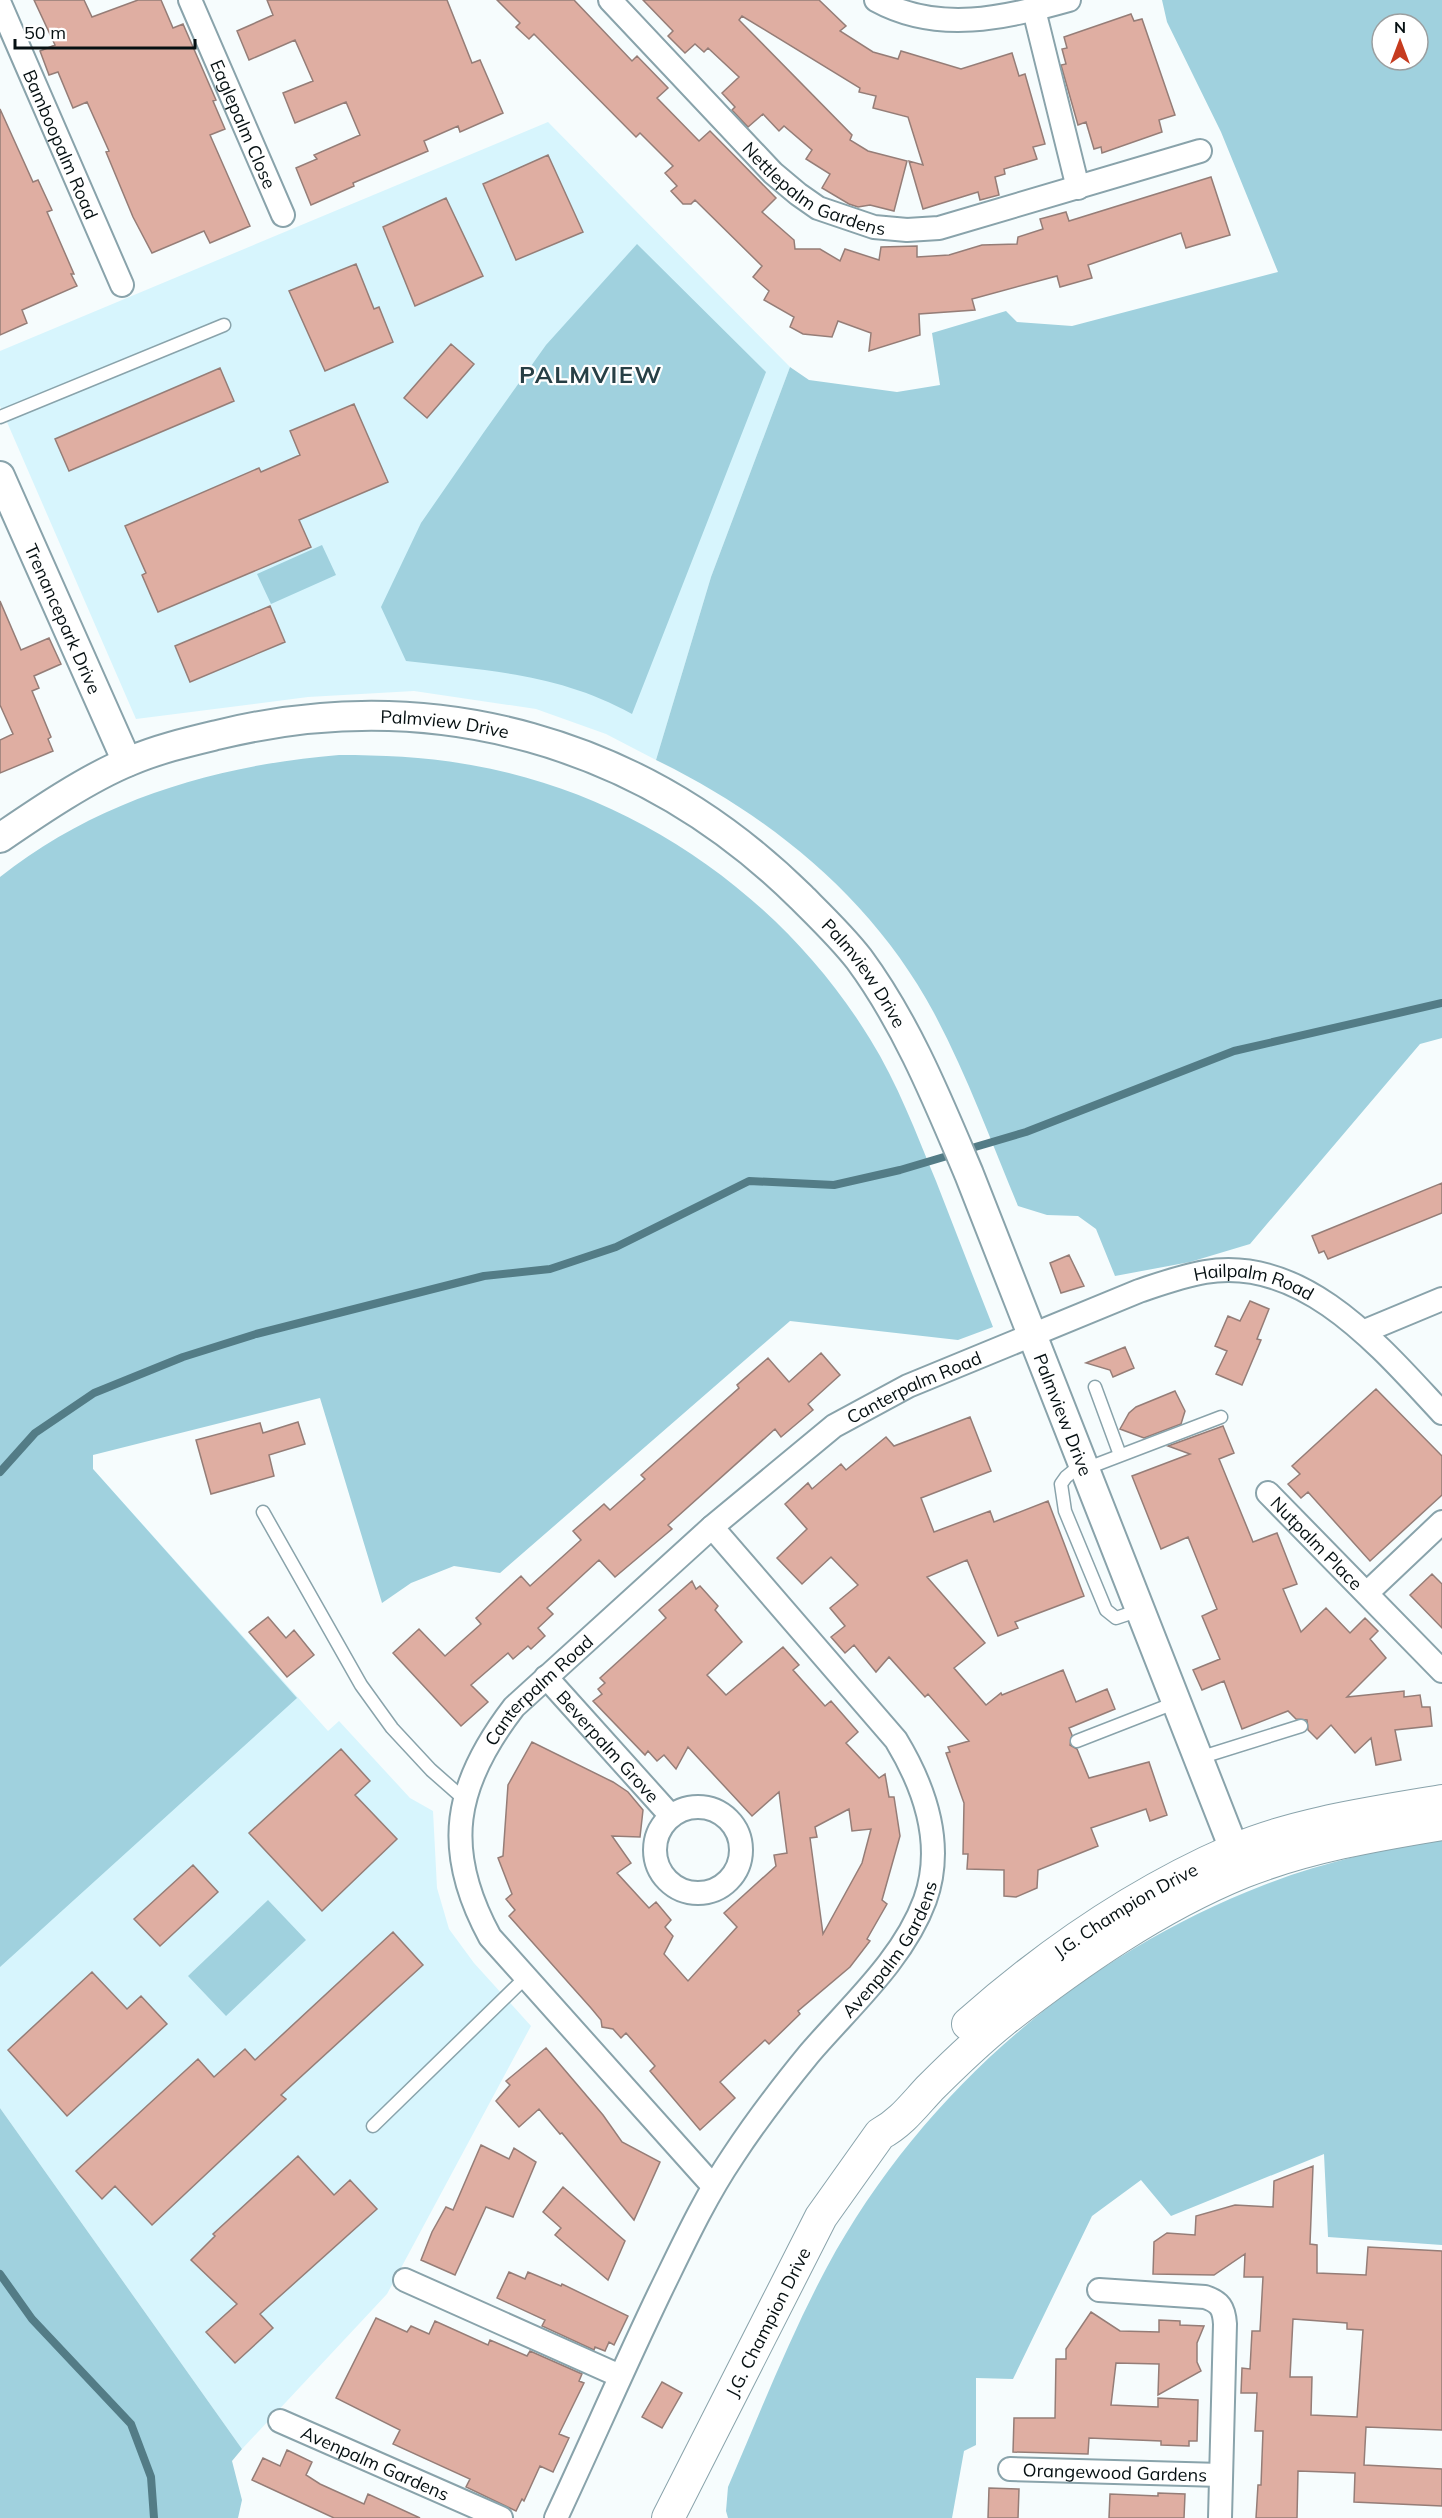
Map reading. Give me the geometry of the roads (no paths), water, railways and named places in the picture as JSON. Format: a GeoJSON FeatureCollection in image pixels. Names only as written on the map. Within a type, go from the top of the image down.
{"type":"FeatureCollection","features":[{"type":"Feature","properties":{"kind":"main road","name":"J.G. Champion Drive"},"geometry":{"type":"LineString","coordinates":[[668,2518],[821,2217],[880,2134],[883,2122],[922,2074],[967,2025],[1024,1975],[1064,1944],[1116,1911],[1335,1821],[1442,1801]]}},
{"type":"Feature","properties":{"kind":"main road","name":"J.G. Champion Drive"},"geometry":{"type":"LineString","coordinates":[[1239,1861],[1442,1824]]}},
{"type":"Feature","properties":{"kind":"street","name":"Eaglepalm Close"},"geometry":{"type":"LineString","coordinates":[[190,0],[283,214]]}},
{"type":"Feature","properties":{"kind":"street","name":"Nettlepalm Gardens"},"geometry":{"type":"LineString","coordinates":[[610,0],[773,173],[818,208],[874,227],[907,230],[939,228],[1200,151]]}},
{"type":"Feature","properties":{"kind":"street"},"geometry":{"type":"LineString","coordinates":[[876,0],[903,13],[950,20],[990,20],[1069,0]]}},
{"type":"Feature","properties":{"kind":"street","name":"Bamboopalm Road"},"geometry":{"type":"LineString","coordinates":[[0,4],[122,285]]}},
{"type":"Feature","properties":{"kind":"street"},"geometry":{"type":"LineString","coordinates":[[1034,10],[1077,188]]}},
{"type":"Feature","properties":{"kind":"street","name":"Trenancepark Drive"},"geometry":{"type":"LineString","coordinates":[[0,476],[127,762]]}},
{"type":"Feature","properties":{"kind":"street","name":"Palmview Drive"},"geometry":{"type":"LineString","coordinates":[[0,838],[127,762],[168,747],[244,729],[311,718],[372,714],[434,718],[490,727],[563,747],[628,774],[695,811],[759,858],[825,920],[860,960],[910,1042],[969,1174],[1239,1861]]}},
{"type":"Feature","properties":{"kind":"street","name":"Hailpalm Road"},"geometry":{"type":"LineString","coordinates":[[1031,1336],[1156,1285],[1206,1271],[1232,1271],[1265,1276],[1299,1287],[1365,1331],[1442,1413]]}},
{"type":"Feature","properties":{"kind":"street"},"geometry":{"type":"LineString","coordinates":[[1365,1331],[1442,1299]]}},
{"type":"Feature","properties":{"kind":"street","name":"Canterpalm Road"},"geometry":{"type":"LineString","coordinates":[[713,2186],[490,1937],[474,1907],[462,1868],[459,1833],[464,1799],[475,1767],[495,1731],[514,1707],[712,1527],[812,1443],[865,1407],[908,1386],[1031,1336]]}},
{"type":"Feature","properties":{"kind":"street","name":"Nutpalm Place"},"geometry":{"type":"LineString","coordinates":[[1268,1493],[1442,1671]]}},
{"type":"Feature","properties":{"kind":"street","name":"Nutpalm Place"},"geometry":{"type":"LineString","coordinates":[[1367,1593],[1442,1522]]}},
{"type":"Feature","properties":{"kind":"street","name":"Avenpalm Gardens"},"geometry":{"type":"LineString","coordinates":[[556,2518],[620,2376],[713,2186],[770,2103],[891,1961],[909,1934],[926,1899],[932,1866],[933,1837],[926,1802],[915,1770],[896,1740],[712,1527]]}},
{"type":"Feature","properties":{"kind":"street","name":"Beverpalm Grove"},"geometry":{"type":"LineString","coordinates":[[546,1677],[671,1816]]}},
{"type":"Feature","properties":{"kind":"street"},"geometry":{"type":"LineString","coordinates":[[405,2280],[620,2376]]}},
{"type":"Feature","properties":{"kind":"street","name":"Orangewood Gardens"},"geometry":{"type":"LineString","coordinates":[[1099,2290],[1205,2297],[1217,2301],[1221,2306],[1225,2324],[1220,2518]]}},
{"type":"Feature","properties":{"kind":"street","name":"Avenpalm Gardens"},"geometry":{"type":"LineString","coordinates":[[280,2421],[501,2518]]}},
{"type":"Feature","properties":{"kind":"street","name":"Orangewood Gardens"},"geometry":{"type":"LineString","coordinates":[[1010,2469],[1221,2475]]}},
{"type":"Feature","properties":{"kind":"lane"},"geometry":{"type":"LineString","coordinates":[[0,417],[224,325]]}},
{"type":"Feature","properties":{"kind":"lane"},"geometry":{"type":"LineString","coordinates":[[1095,1388],[1120,1455]]}},
{"type":"Feature","properties":{"kind":"lane"},"geometry":{"type":"LineString","coordinates":[[1083,1467],[1221,1417]]}},
{"type":"Feature","properties":{"kind":"lane"},"geometry":{"type":"LineString","coordinates":[[263,1512],[361,1685],[392,1728],[431,1770],[464,1799]]}},
{"type":"Feature","properties":{"kind":"lane"},"geometry":{"type":"LineString","coordinates":[[1077,1741],[1177,1702]]}},
{"type":"Feature","properties":{"kind":"lane"},"geometry":{"type":"LineString","coordinates":[[1199,1758],[1301,1726]]}},
{"type":"Feature","properties":{"kind":"lane"},"geometry":{"type":"LineString","coordinates":[[373,2126],[526,1977]]}},
{"type":"Feature","properties":{"kind":"waterway"},"geometry":{"type":"LineString","coordinates":[[965,1150],[1026,1132],[1234,1051],[1442,1003]]}},
{"type":"Feature","properties":{"kind":"waterway"},"geometry":{"type":"LineString","coordinates":[[0,1472],[35,1433],[94,1393],[183,1357],[256,1334],[484,1276],[550,1269],[616,1247],[749,1181],[834,1185],[900,1170],[954,1154]]}},
{"type":"Feature","properties":{"kind":"waterway"},"geometry":{"type":"LineString","coordinates":[[0,2274],[32,2319],[131,2424],[151,2477],[154,2518]]}},
{"type":"Feature","properties":{"kind":"district","name":"PALMVIEW"},"geometry":{"type":"Point","coordinates":[591,374]}}]}
